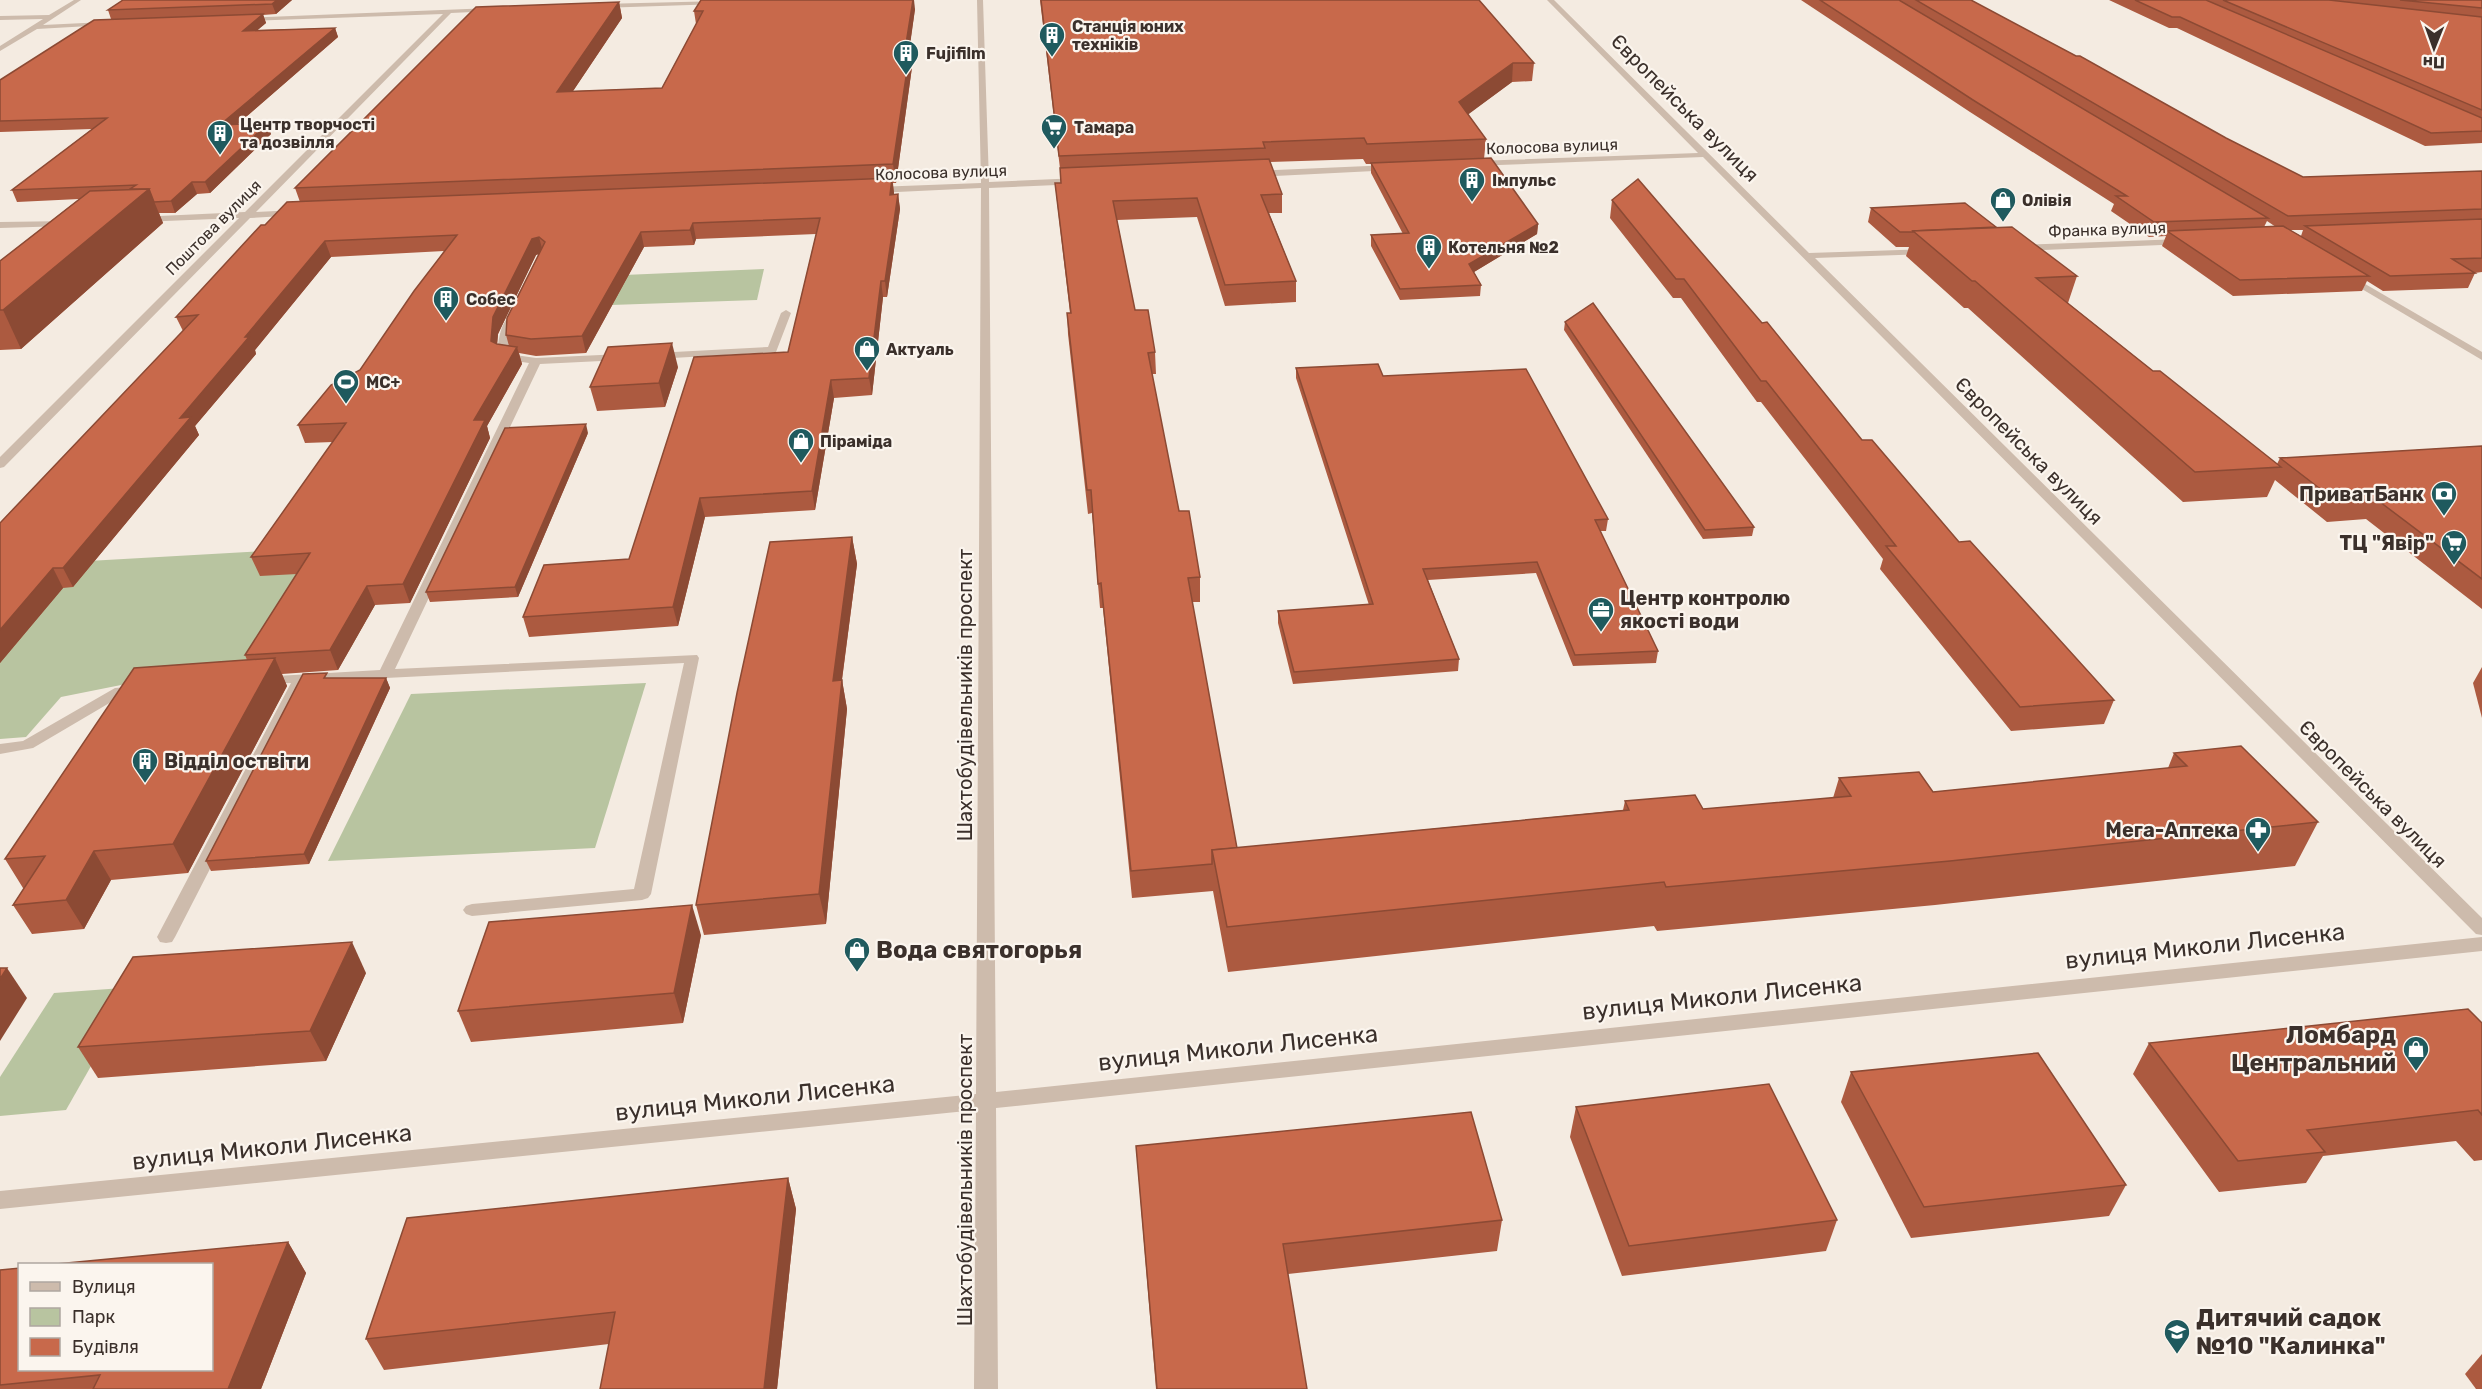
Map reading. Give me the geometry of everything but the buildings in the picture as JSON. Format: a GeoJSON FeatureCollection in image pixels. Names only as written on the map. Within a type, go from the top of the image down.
{"type":"FeatureCollection","features":[{"type":"Feature","properties":{"kind":"street"},"geometry":{"type":"LineString","coordinates":[[0,49],[78,0]]}},
{"type":"Feature","properties":{"kind":"street","name":"Шахтобудівельників проспект"},"geometry":{"type":"LineString","coordinates":[[980,0],[985,185],[986,1389]]}},
{"type":"Feature","properties":{"kind":"street","name":"Європейська вулиця"},"geometry":{"type":"LineString","coordinates":[[1550,0],[2482,929]]}},
{"type":"Feature","properties":{"kind":"street"},"geometry":{"type":"LineString","coordinates":[[589,6],[730,1]]}},
{"type":"Feature","properties":{"kind":"street"},"geometry":{"type":"LineString","coordinates":[[236,19],[496,10]]}},
{"type":"Feature","properties":{"kind":"street","name":"Поштова вулиця"},"geometry":{"type":"LineString","coordinates":[[0,464],[449,12]]}},
{"type":"Feature","properties":{"kind":"street"},"geometry":{"type":"LineString","coordinates":[[0,18],[52,16]]}},
{"type":"Feature","properties":{"kind":"street"},"geometry":{"type":"LineString","coordinates":[[36,27],[118,24]]}},
{"type":"Feature","properties":{"kind":"street","name":"Колосова вулиця"},"geometry":{"type":"LineString","coordinates":[[1470,165],[1703,155]]}},
{"type":"Feature","properties":{"kind":"street"},"geometry":{"type":"LineString","coordinates":[[1241,174],[1403,167]]}},
{"type":"Feature","properties":{"kind":"street","name":"Колосова вулиця"},"geometry":{"type":"LineString","coordinates":[[864,190],[1086,181]]}},
{"type":"Feature","properties":{"kind":"street"},"geometry":{"type":"LineString","coordinates":[[129,220],[306,212]]}},
{"type":"Feature","properties":{"kind":"street"},"geometry":{"type":"LineString","coordinates":[[0,225],[82,222]]}},
{"type":"Feature","properties":{"kind":"street","name":"Франка вулиця"},"geometry":{"type":"LineString","coordinates":[[2012,248],[2188,241]]}},
{"type":"Feature","properties":{"kind":"street"},"geometry":{"type":"LineString","coordinates":[[1805,256],[1941,251]]}},
{"type":"Feature","properties":{"kind":"street"},"geometry":{"type":"LineString","coordinates":[[2342,274],[2482,357]]}},
{"type":"Feature","properties":{"kind":"street"},"geometry":{"type":"LineString","coordinates":[[518,308],[505,334],[502,356],[536,362],[772,350],[786,313]]}},
{"type":"Feature","properties":{"kind":"street"},"geometry":{"type":"LineString","coordinates":[[386,673],[536,362]]}},
{"type":"Feature","properties":{"kind":"street"},"geometry":{"type":"LineString","coordinates":[[244,682],[692,658],[642,894],[472,910]]}},
{"type":"Feature","properties":{"kind":"street"},"geometry":{"type":"LineString","coordinates":[[166,937],[301,678]]}},
{"type":"Feature","properties":{"kind":"street"},"geometry":{"type":"LineString","coordinates":[[0,749],[27,745],[120,691],[154,689]]}},
{"type":"Feature","properties":{"kind":"street","name":"вулиця Миколи Лисенка"},"geometry":{"type":"LineString","coordinates":[[0,1200],[984,1101],[2482,944]]}},
{"type":"Feature","properties":{"kind":"green space"},"geometry":{"type":"Polygon","coordinates":[[[764,269],[757,300],[611,305],[624,275],[764,269]]]}},
{"type":"Feature","properties":{"kind":"green space"},"geometry":{"type":"Polygon","coordinates":[[[409,543],[349,651],[266,656],[61,697],[26,737],[0,739],[0,566],[409,543]]]}},
{"type":"Feature","properties":{"kind":"green space"},"geometry":{"type":"Polygon","coordinates":[[[646,683],[595,848],[328,861],[411,694],[646,683]]]}},
{"type":"Feature","properties":{"kind":"green space"},"geometry":{"type":"Polygon","coordinates":[[[136,987],[66,1110],[0,1116],[0,1077],[54,993],[136,987]]]}},
{"type":"Feature","properties":{"kind":"place","name":"Станція юних техніків"},"geometry":{"type":"Point","coordinates":[1052,58]}},
{"type":"Feature","properties":{"kind":"place","name":"Fujifilm"},"geometry":{"type":"Point","coordinates":[906,76]}},
{"type":"Feature","properties":{"kind":"place","name":"Тамара"},"geometry":{"type":"Point","coordinates":[1054,150]}},
{"type":"Feature","properties":{"kind":"place","name":"Центр творчості та дозвілля"},"geometry":{"type":"Point","coordinates":[220,156]}},
{"type":"Feature","properties":{"kind":"place","name":"Імпульс"},"geometry":{"type":"Point","coordinates":[1472,203]}},
{"type":"Feature","properties":{"kind":"place","name":"Олівія"},"geometry":{"type":"Point","coordinates":[2003,223]}},
{"type":"Feature","properties":{"kind":"place","name":"Котельня №2"},"geometry":{"type":"Point","coordinates":[1429,270]}},
{"type":"Feature","properties":{"kind":"place","name":"Собес"},"geometry":{"type":"Point","coordinates":[446,322]}},
{"type":"Feature","properties":{"kind":"place","name":"Актуаль"},"geometry":{"type":"Point","coordinates":[867,372]}},
{"type":"Feature","properties":{"kind":"place","name":"МС+"},"geometry":{"type":"Point","coordinates":[346,405]}},
{"type":"Feature","properties":{"kind":"place","name":"Піраміда"},"geometry":{"type":"Point","coordinates":[801,464]}},
{"type":"Feature","properties":{"kind":"place","name":"ПриватБанк"},"geometry":{"type":"Point","coordinates":[2444,517]}},
{"type":"Feature","properties":{"kind":"place","name":"ТЦ \"Явір\""},"geometry":{"type":"Point","coordinates":[2454,566]}},
{"type":"Feature","properties":{"kind":"place","name":"Центр контролю якості води"},"geometry":{"type":"Point","coordinates":[1601,633]}},
{"type":"Feature","properties":{"kind":"place","name":"Відділ оствіти"},"geometry":{"type":"Point","coordinates":[145,784]}},
{"type":"Feature","properties":{"kind":"place","name":"Мега-Аптека"},"geometry":{"type":"Point","coordinates":[2258,853]}},
{"type":"Feature","properties":{"kind":"place","name":"Вода святогорья"},"geometry":{"type":"Point","coordinates":[857,973]}},
{"type":"Feature","properties":{"kind":"place","name":"Ломбард Центральний"},"geometry":{"type":"Point","coordinates":[2416,1072]}},
{"type":"Feature","properties":{"kind":"place","name":"Дитячий садок №10 \"Калинка\""},"geometry":{"type":"Point","coordinates":[2177,1355]}}]}
